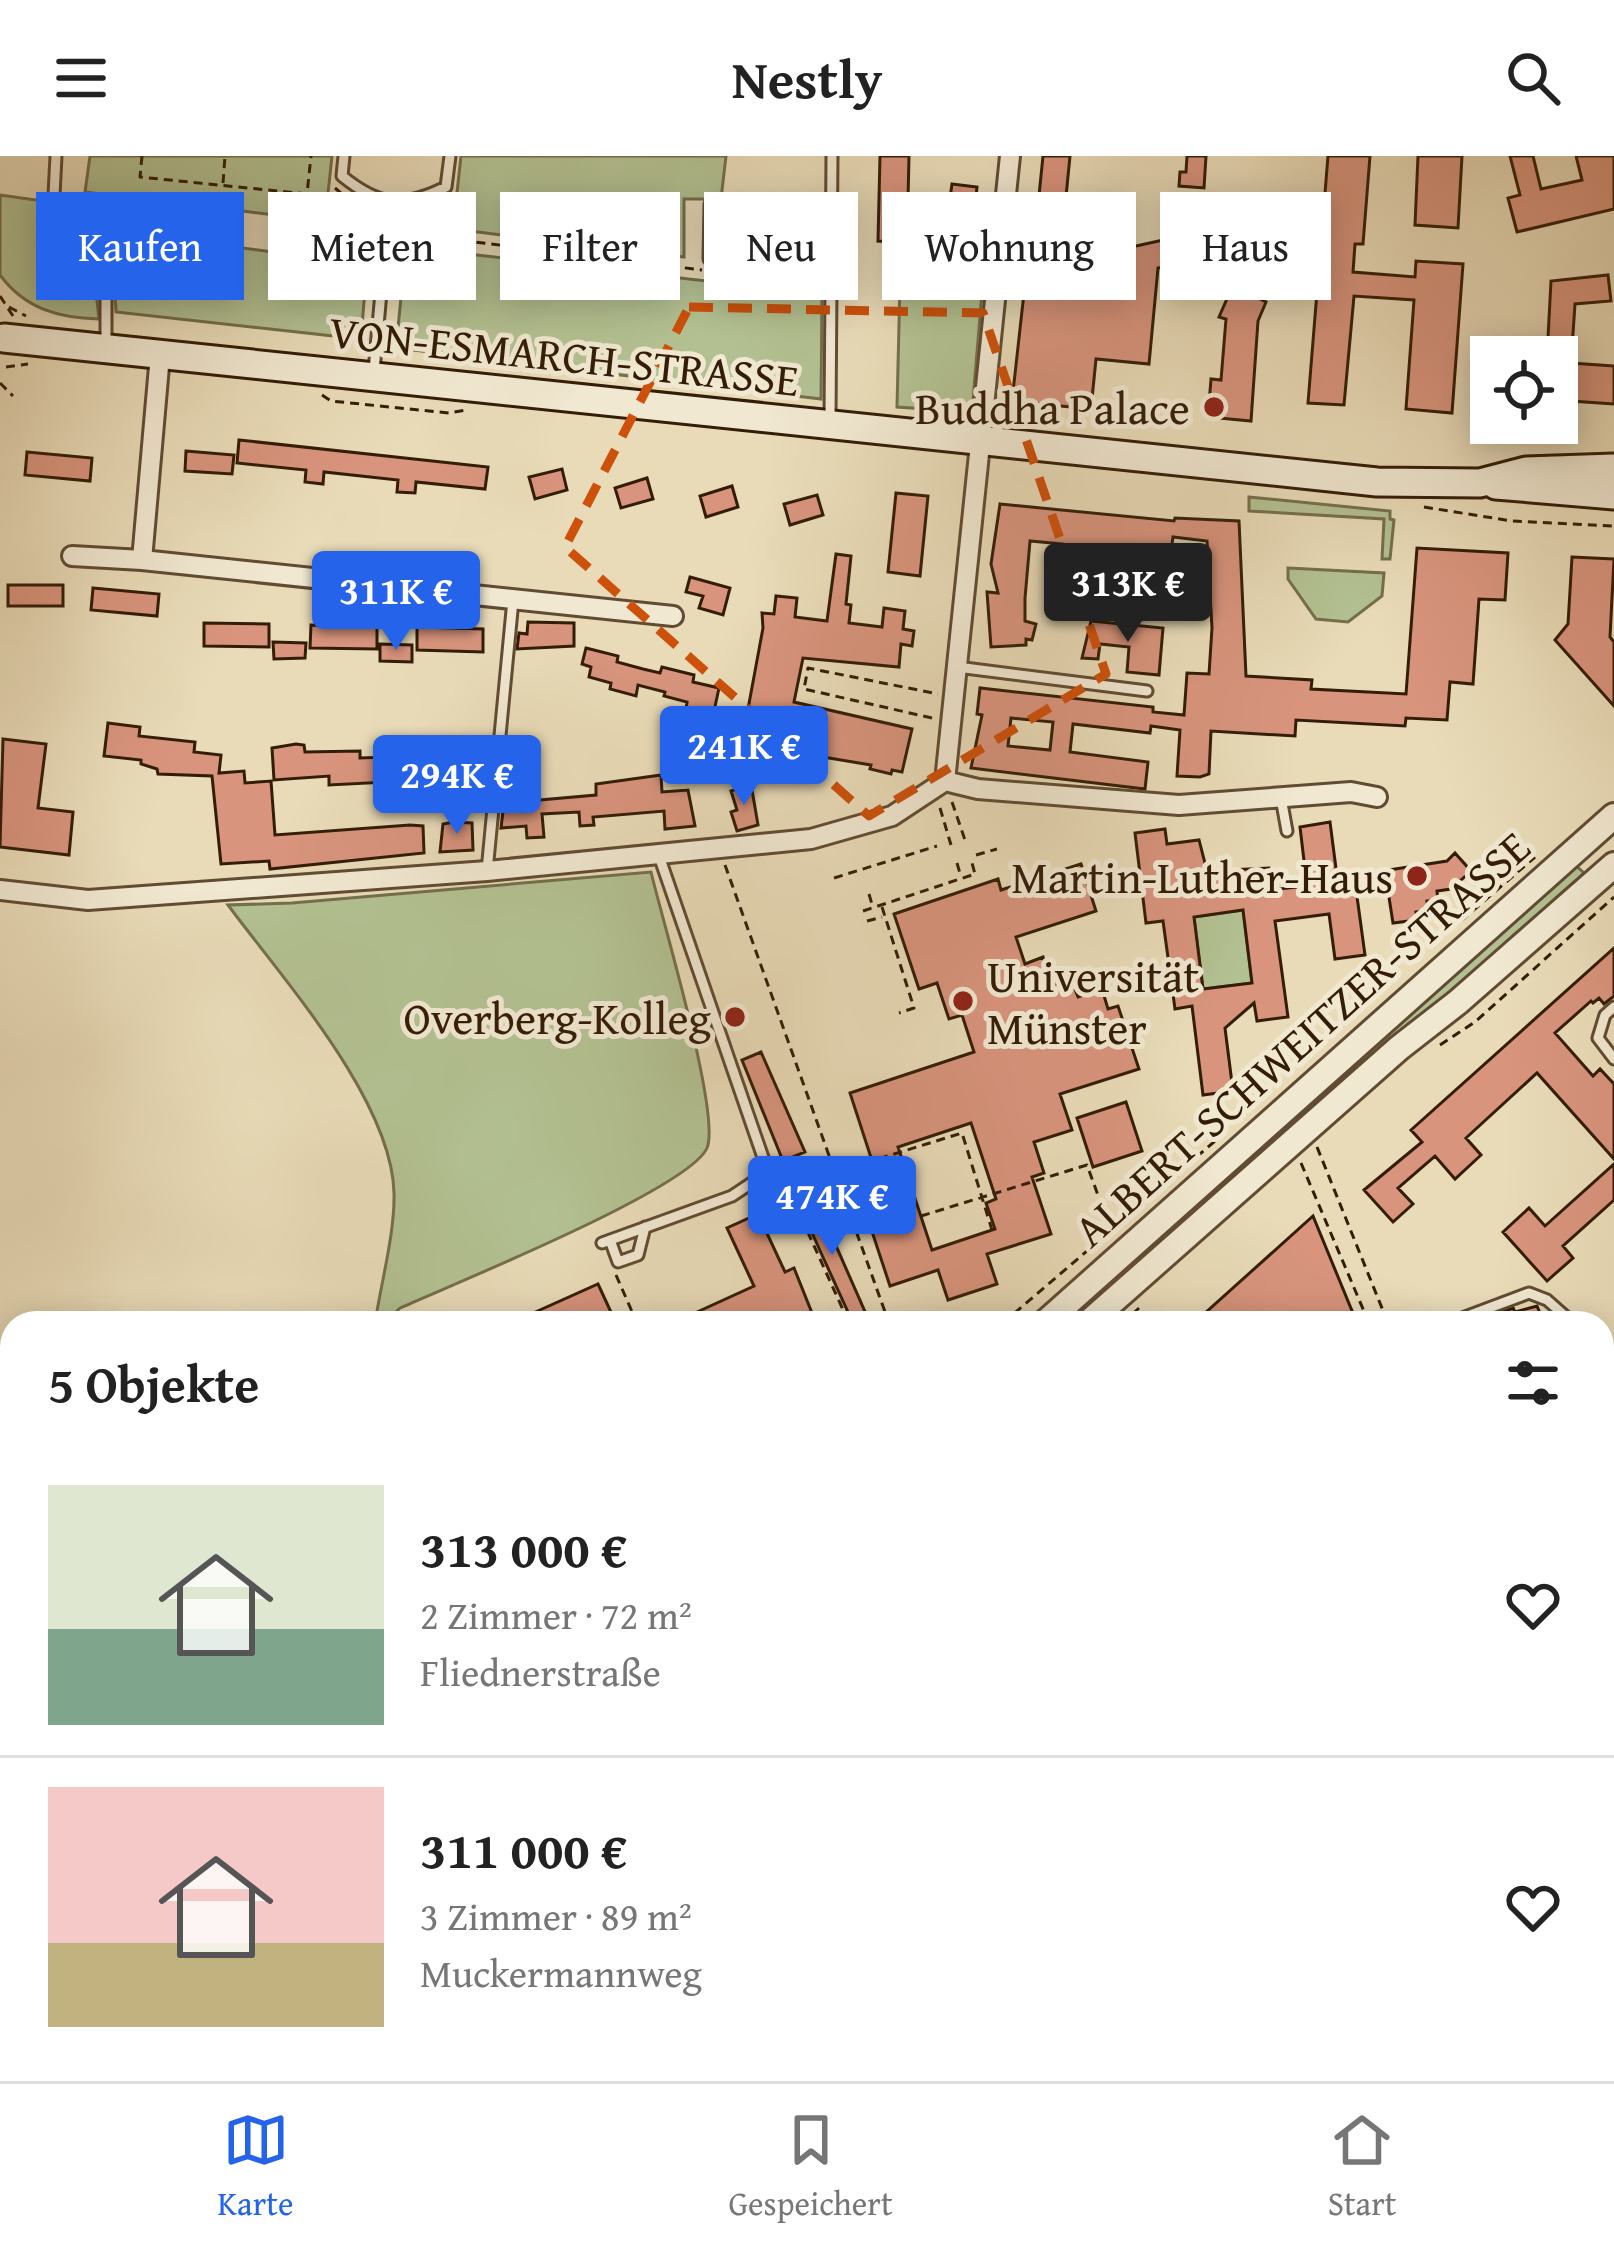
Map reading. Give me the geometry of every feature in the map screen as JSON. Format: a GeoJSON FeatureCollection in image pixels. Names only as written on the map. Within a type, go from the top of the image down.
{"type":"FeatureCollection","features":[{"type":"Feature","properties":{"kind":"main road","name":"VON-ESMARCH-STRASSE"},"geometry":{"type":"LineString","coordinates":[[1,336],[1377,482],[1480,483],[1614,495]]}},
{"type":"Feature","properties":{"kind":"main road","name":"VON-ESMARCH-STRASSE"},"geometry":{"type":"LineString","coordinates":[[1480,483],[1526,471],[1614,469]]}},
{"type":"Feature","properties":{"kind":"street"},"geometry":{"type":"LineString","coordinates":[[1007,192],[1010,156]]}},
{"type":"Feature","properties":{"kind":"street"},"geometry":{"type":"LineString","coordinates":[[945,781],[995,300]]}},
{"type":"Feature","properties":{"kind":"street"},"geometry":{"type":"LineString","coordinates":[[142,560],[160,355]]}},
{"type":"Feature","properties":{"kind":"street"},"geometry":{"type":"LineString","coordinates":[[72,556],[673,616]]}},
{"type":"Feature","properties":{"kind":"street"},"geometry":{"type":"LineString","coordinates":[[0,890],[88,900],[487,871],[811,839],[892,817],[945,781],[978,790],[1179,805],[1351,793],[1377,797]]}},
{"type":"Feature","properties":{"kind":"street","name":"ALBERT-SCHWEITZER-STRASSE"},"geometry":{"type":"LineString","coordinates":[[1058,1311],[1614,816]]}},
{"type":"Feature","properties":{"kind":"street","name":"ALBERT-SCHWEITZER-STRASSE"},"geometry":{"type":"LineString","coordinates":[[1102,1311],[1614,865]]}},
{"type":"Feature","properties":{"kind":"lane"},"geometry":{"type":"LineString","coordinates":[[56,156],[52,234],[65,255],[87,269],[106,295],[106,350]]}},
{"type":"Feature","properties":{"kind":"lane"},"geometry":{"type":"LineString","coordinates":[[344,156],[343,176],[362,192]]}},
{"type":"Feature","properties":{"kind":"lane"},"geometry":{"type":"LineString","coordinates":[[436,192],[446,187],[450,156]]}},
{"type":"Feature","properties":{"kind":"lane","name":"VON-ESMARCH-STRASSE"},"geometry":{"type":"LineString","coordinates":[[831,192],[832,156]]}},
{"type":"Feature","properties":{"kind":"lane"},"geometry":{"type":"LineString","coordinates":[[374,377],[380,300]]}},
{"type":"Feature","properties":{"kind":"lane","name":"VON-ESMARCH-STRASSE"},"geometry":{"type":"LineString","coordinates":[[830,300],[830,424]]}},
{"type":"Feature","properties":{"kind":"lane"},"geometry":{"type":"LineString","coordinates":[[487,871],[513,600]]}},
{"type":"Feature","properties":{"kind":"lane"},"geometry":{"type":"LineString","coordinates":[[957,667],[1147,691]]}},
{"type":"Feature","properties":{"kind":"lane"},"geometry":{"type":"LineString","coordinates":[[1282,799],[1287,831]]}},
{"type":"Feature","properties":{"kind":"lane"},"geometry":{"type":"LineString","coordinates":[[645,1227],[638,1255],[617,1262],[606,1242],[645,1227],[732,1196],[768,1172],[658,853]]}},
{"type":"Feature","properties":{"kind":"lane"},"geometry":{"type":"LineString","coordinates":[[1614,1007],[1605,1015],[1598,1038],[1614,1059]]}},
{"type":"Feature","properties":{"kind":"lane"},"geometry":{"type":"LineString","coordinates":[[1480,1311],[1528,1293],[1559,1311]]}},
{"type":"Feature","properties":{"kind":"path"},"geometry":{"type":"LineString","coordinates":[[142,156],[140,176],[307,194],[311,156]]}},
{"type":"Feature","properties":{"kind":"path"},"geometry":{"type":"LineString","coordinates":[[222,185],[225,156]]}},
{"type":"Feature","properties":{"kind":"path"},"geometry":{"type":"LineString","coordinates":[[476,242],[704,271]]}},
{"type":"Feature","properties":{"kind":"path"},"geometry":{"type":"LineString","coordinates":[[0,383],[13,396]]}},
{"type":"Feature","properties":{"kind":"path"},"geometry":{"type":"LineString","coordinates":[[1407,503],[1513,521],[1614,526]]}},
{"type":"Feature","properties":{"kind":"path"},"geometry":{"type":"LineString","coordinates":[[951,723],[804,689],[808,668],[954,698]]}},
{"type":"Feature","properties":{"kind":"path"},"geometry":{"type":"LineString","coordinates":[[951,845],[936,806],[951,798],[965,841]]}},
{"type":"Feature","properties":{"kind":"path"},"geometry":{"type":"LineString","coordinates":[[835,878],[937,846]]}},
{"type":"Feature","properties":{"kind":"path"},"geometry":{"type":"LineString","coordinates":[[719,847],[885,1311]]}},
{"type":"Feature","properties":{"kind":"path"},"geometry":{"type":"LineString","coordinates":[[863,911],[975,874],[973,857],[998,849]]}},
{"type":"Feature","properties":{"kind":"path"},"geometry":{"type":"LineString","coordinates":[[957,863],[962,878]]}},
{"type":"Feature","properties":{"kind":"path"},"geometry":{"type":"LineString","coordinates":[[869,893],[873,908]]}},
{"type":"Feature","properties":{"kind":"path"},"geometry":{"type":"LineString","coordinates":[[1432,1049],[1475,1022],[1614,897]]}},
{"type":"Feature","properties":{"kind":"path"},"geometry":{"type":"LineString","coordinates":[[881,905],[914,1008],[898,1013]]}},
{"type":"Feature","properties":{"kind":"path"},"geometry":{"type":"LineString","coordinates":[[867,921],[885,916]]}},
{"type":"Feature","properties":{"kind":"path"},"geometry":{"type":"LineString","coordinates":[[835,1172],[962,1132],[992,1230]]}},
{"type":"Feature","properties":{"kind":"path"},"geometry":{"type":"LineString","coordinates":[[1317,1147],[1383,1311]]}},
{"type":"Feature","properties":{"kind":"path"},"geometry":{"type":"LineString","coordinates":[[1300,1162],[1364,1311]]}},
{"type":"Feature","properties":{"kind":"path"},"geometry":{"type":"LineString","coordinates":[[921,1216],[1087,1165],[1111,1232],[1124,1251]]}},
{"type":"Feature","properties":{"kind":"path"},"geometry":{"type":"LineString","coordinates":[[768,1172],[791,1195],[844,1311]]}},
{"type":"Feature","properties":{"kind":"path"},"geometry":{"type":"LineString","coordinates":[[606,1242],[633,1311]]}},
{"type":"Feature","properties":{"kind":"path"},"geometry":{"type":"LineString","coordinates":[[1136,1311],[1151,1297]]}},
{"type":"Feature","properties":{"kind":"highlighted area"},"geometry":{"type":"Polygon","coordinates":[[[689,307],[983,313],[1106,674],[869,816],[565,547],[689,307]]]}},
{"type":"Feature","properties":{"kind":"green space"},"geometry":{"type":"Polygon","coordinates":[[[90,156],[332,156],[328,192],[268,192],[268,214],[244,211],[244,192],[85,192],[90,156]]]}},
{"type":"Feature","properties":{"kind":"green space"},"geometry":{"type":"Polygon","coordinates":[[[461,156],[726,156],[722,192],[704,192],[704,199],[684,199],[684,257],[680,257],[680,192],[500,192],[500,235],[476,232],[476,192],[457,192],[461,156]]]}},
{"type":"Feature","properties":{"kind":"green space"},"geometry":{"type":"Polygon","coordinates":[[[0,195],[36,200],[36,300],[97,300],[99,319],[32,304],[0,275],[0,195]]]}},
{"type":"Feature","properties":{"kind":"green space"},"geometry":{"type":"Polygon","coordinates":[[[244,248],[268,251],[268,300],[364,300],[361,339],[116,312],[115,300],[244,300],[244,248]]]}},
{"type":"Feature","properties":{"kind":"green space"},"geometry":{"type":"Polygon","coordinates":[[[476,255],[500,258],[500,300],[680,300],[680,278],[704,281],[704,300],[822,300],[821,399],[396,348],[401,300],[476,300],[476,255]]]}},
{"type":"Feature","properties":{"kind":"green space"},"geometry":{"type":"Polygon","coordinates":[[[900,300],[981,300],[972,412],[897,407],[900,300]]]}},
{"type":"Feature","properties":{"kind":"green space"},"geometry":{"type":"Polygon","coordinates":[[[1249,497],[1390,511],[1394,520],[1390,559],[1382,559],[1384,519],[1249,511],[1249,497]]]}},
{"type":"Feature","properties":{"kind":"green space"},"geometry":{"type":"Polygon","coordinates":[[[1288,568],[1384,573],[1382,596],[1348,622],[1316,619],[1288,579],[1288,568]]]}},
{"type":"Feature","properties":{"kind":"green space"},"geometry":{"type":"Polygon","coordinates":[[[1573,863],[1584,873],[1100,1305],[1082,1311],[1119,1268],[1573,863]]]}},
{"type":"Feature","properties":{"kind":"green space"},"geometry":{"type":"Polygon","coordinates":[[[651,872],[706,1097],[707,1148],[691,1166],[615,1211],[397,1311],[377,1311],[394,1208],[389,1157],[355,1080],[228,905],[651,872]]]}},
{"type":"Feature","properties":{"kind":"green space"},"geometry":{"type":"Polygon","coordinates":[[[1243,910],[1252,983],[1203,989],[1194,917],[1243,910]]]}},
{"type":"Feature","properties":{"kind":"building"},"geometry":{"type":"Polygon","coordinates":[[[880,156],[909,156],[908,192],[882,192],[882,241],[878,241],[880,156]]]}},
{"type":"Feature","properties":{"kind":"building"},"geometry":{"type":"Polygon","coordinates":[[[1043,156],[1070,156],[1066,192],[1039,192],[1043,156]]]}},
{"type":"Feature","properties":{"kind":"building"},"geometry":{"type":"Polygon","coordinates":[[[1187,156],[1206,156],[1204,188],[1179,186],[1187,156]]]}},
{"type":"Feature","properties":{"kind":"building"},"geometry":{"type":"Polygon","coordinates":[[[1328,156],[1370,156],[1363,244],[1355,244],[1353,272],[1415,277],[1416,261],[1463,264],[1452,413],[1406,409],[1414,300],[1354,296],[1344,405],[1308,403],[1316,300],[1331,300],[1331,192],[1325,192],[1328,156]]]}},
{"type":"Feature","properties":{"kind":"building"},"geometry":{"type":"Polygon","coordinates":[[[1418,156],[1462,156],[1458,228],[1415,225],[1418,156]]]}},
{"type":"Feature","properties":{"kind":"building"},"geometry":{"type":"Polygon","coordinates":[[[1510,156],[1533,156],[1541,189],[1582,180],[1576,156],[1614,156],[1614,209],[1517,232],[1508,198],[1520,195],[1510,156]]]}},
{"type":"Feature","properties":{"kind":"building"},"geometry":{"type":"Polygon","coordinates":[[[952,184],[977,187],[976,192],[951,192],[952,184]]]}},
{"type":"Feature","properties":{"kind":"building"},"geometry":{"type":"Polygon","coordinates":[[[1160,241],[1149,364],[1096,359],[1091,409],[1012,401],[1023,300],[1136,300],[1136,246],[1160,241]]]}},
{"type":"Feature","properties":{"kind":"building"},"geometry":{"type":"Polygon","coordinates":[[[1608,275],[1611,301],[1575,304],[1573,336],[1548,336],[1551,281],[1608,275]]]}},
{"type":"Feature","properties":{"kind":"building"},"geometry":{"type":"Polygon","coordinates":[[[1226,300],[1266,302],[1258,321],[1251,421],[1208,417],[1211,379],[1221,380],[1226,319],[1219,317],[1226,300]]]}},
{"type":"Feature","properties":{"kind":"building"},"geometry":{"type":"Polygon","coordinates":[[[1578,363],[1614,366],[1614,404],[1578,401],[1578,363]]]}},
{"type":"Feature","properties":{"kind":"building"},"geometry":{"type":"Polygon","coordinates":[[[239,440],[488,467],[485,489],[416,482],[415,493],[397,492],[398,480],[324,472],[323,484],[305,482],[306,470],[237,463],[239,440]]]}},
{"type":"Feature","properties":{"kind":"building"},"geometry":{"type":"Polygon","coordinates":[[[186,451],[234,455],[232,474],[185,471],[186,451]]]}},
{"type":"Feature","properties":{"kind":"building"},"geometry":{"type":"Polygon","coordinates":[[[27,452],[92,458],[90,481],[25,475],[27,452]]]}},
{"type":"Feature","properties":{"kind":"building"},"geometry":{"type":"Polygon","coordinates":[[[562,469],[567,490],[535,499],[529,477],[562,469]]]}},
{"type":"Feature","properties":{"kind":"building"},"geometry":{"type":"Polygon","coordinates":[[[647,478],[653,499],[621,508],[615,488],[647,478]]]}},
{"type":"Feature","properties":{"kind":"building"},"geometry":{"type":"Polygon","coordinates":[[[732,486],[738,507],[706,517],[700,496],[732,486]]]}},
{"type":"Feature","properties":{"kind":"building"},"geometry":{"type":"Polygon","coordinates":[[[896,493],[928,496],[920,576],[888,572],[896,493]]]}},
{"type":"Feature","properties":{"kind":"building"},"geometry":{"type":"Polygon","coordinates":[[[817,495],[823,515],[790,525],[784,504],[817,495]]]}},
{"type":"Feature","properties":{"kind":"building"},"geometry":{"type":"Polygon","coordinates":[[[1000,504],[1174,521],[1239,521],[1246,676],[1312,680],[1311,689],[1406,694],[1417,548],[1508,553],[1505,600],[1479,599],[1473,684],[1450,682],[1447,720],[1406,718],[1405,726],[1296,720],[1295,736],[1211,731],[1209,774],[1200,777],[1177,776],[1180,730],[1151,726],[1150,733],[1073,724],[1070,752],[1148,762],[1145,789],[971,768],[982,715],[977,714],[980,688],[1153,707],[1153,712],[1184,715],[1187,673],[1209,674],[1212,628],[1207,541],[1173,537],[1170,559],[1030,541],[1025,621],[1036,624],[1026,645],[991,647],[987,592],[998,593],[991,564],[1000,504]],[[1011,718],[1008,746],[1050,750],[1053,722],[1011,718]]]}},
{"type":"Feature","properties":{"kind":"building"},"geometry":{"type":"Polygon","coordinates":[[[836,554],[851,556],[849,623],[882,627],[884,608],[905,611],[903,629],[914,631],[912,646],[901,644],[899,667],[803,658],[794,702],[912,729],[902,772],[892,770],[891,774],[870,769],[871,765],[774,743],[773,747],[743,736],[762,613],[774,614],[776,596],[797,598],[795,617],[827,621],[836,554]]]}},
{"type":"Feature","properties":{"kind":"building"},"geometry":{"type":"Polygon","coordinates":[[[1572,557],[1614,559],[1610,637],[1614,642],[1614,706],[1555,640],[1568,624],[1572,557]]]}},
{"type":"Feature","properties":{"kind":"building"},"geometry":{"type":"Polygon","coordinates":[[[690,577],[730,588],[723,615],[699,608],[703,596],[686,592],[690,577]]]}},
{"type":"Feature","properties":{"kind":"building"},"geometry":{"type":"Polygon","coordinates":[[[8,585],[63,585],[63,606],[8,606],[8,585]]]}},
{"type":"Feature","properties":{"kind":"building"},"geometry":{"type":"Polygon","coordinates":[[[93,588],[159,594],[157,616],[91,610],[93,588]]]}},
{"type":"Feature","properties":{"kind":"building"},"geometry":{"type":"Polygon","coordinates":[[[1091,621],[1163,628],[1159,675],[1127,672],[1129,647],[1100,644],[1098,659],[1082,658],[1091,621]]]}},
{"type":"Feature","properties":{"kind":"building"},"geometry":{"type":"Polygon","coordinates":[[[528,622],[574,623],[574,646],[517,649],[519,633],[527,634],[528,622]]]}},
{"type":"Feature","properties":{"kind":"building"},"geometry":{"type":"Polygon","coordinates":[[[204,623],[269,624],[269,647],[204,646],[204,623]]]}},
{"type":"Feature","properties":{"kind":"building"},"geometry":{"type":"Polygon","coordinates":[[[311,625],[377,627],[377,649],[310,648],[311,625]]]}},
{"type":"Feature","properties":{"kind":"building"},"geometry":{"type":"Polygon","coordinates":[[[417,627],[483,629],[483,652],[417,650],[417,627]]]}},
{"type":"Feature","properties":{"kind":"building"},"geometry":{"type":"Polygon","coordinates":[[[273,642],[306,643],[305,658],[274,659],[273,642]]]}},
{"type":"Feature","properties":{"kind":"building"},"geometry":{"type":"Polygon","coordinates":[[[380,644],[412,645],[412,662],[380,661],[380,644]]]}},
{"type":"Feature","properties":{"kind":"building"},"geometry":{"type":"Polygon","coordinates":[[[586,648],[643,669],[660,673],[662,667],[694,675],[693,682],[719,688],[713,716],[686,709],[687,702],[664,696],[665,692],[638,685],[636,696],[610,689],[611,683],[589,677],[591,667],[582,664],[586,648]]]}},
{"type":"Feature","properties":{"kind":"building"},"geometry":{"type":"Polygon","coordinates":[[[108,723],[140,727],[139,736],[195,742],[194,752],[221,755],[219,773],[244,771],[245,783],[271,781],[275,835],[423,826],[424,853],[270,869],[269,861],[221,864],[212,776],[158,774],[141,760],[104,756],[108,723]]]}},
{"type":"Feature","properties":{"kind":"building"},"geometry":{"type":"Polygon","coordinates":[[[3,739],[46,744],[38,808],[73,812],[69,855],[0,847],[3,739]]]}},
{"type":"Feature","properties":{"kind":"building"},"geometry":{"type":"Polygon","coordinates":[[[304,745],[305,752],[360,751],[360,758],[418,756],[420,788],[387,790],[387,782],[329,785],[329,776],[274,780],[272,748],[304,745]]]}},
{"type":"Feature","properties":{"kind":"building"},"geometry":{"type":"Polygon","coordinates":[[[450,758],[481,762],[477,809],[457,792],[446,791],[450,758]]]}},
{"type":"Feature","properties":{"kind":"building"},"geometry":{"type":"Polygon","coordinates":[[[661,775],[662,792],[688,790],[695,826],[665,829],[664,811],[593,817],[594,825],[580,826],[579,812],[542,814],[544,837],[527,838],[526,826],[501,828],[504,803],[596,795],[596,784],[661,775]]]}},
{"type":"Feature","properties":{"kind":"building"},"geometry":{"type":"Polygon","coordinates":[[[751,784],[758,825],[737,831],[731,791],[751,784]]]}},
{"type":"Feature","properties":{"kind":"building"},"geometry":{"type":"Polygon","coordinates":[[[1330,822],[1338,884],[1355,882],[1365,955],[1335,959],[1329,914],[1275,921],[1288,1017],[1257,1021],[1254,1003],[1225,1028],[1233,1091],[1203,1095],[1192,1006],[1175,1009],[1163,921],[1146,923],[1135,833],[1165,829],[1167,844],[1199,840],[1207,871],[1269,868],[1271,890],[1307,886],[1300,827],[1330,822]],[[1243,910],[1194,917],[1203,989],[1252,983],[1243,910]]]}},
{"type":"Feature","properties":{"kind":"building"},"geometry":{"type":"Polygon","coordinates":[[[472,823],[473,850],[440,852],[443,824],[472,823]]]}},
{"type":"Feature","properties":{"kind":"building","name":"Martin-Luther-Haus"},"geometry":{"type":"Polygon","coordinates":[[[1455,853],[1471,871],[1451,889],[1437,891],[1438,900],[1427,901],[1428,910],[1416,912],[1417,920],[1393,923],[1388,891],[1371,893],[1369,873],[1447,861],[1455,853]]]}},
{"type":"Feature","properties":{"kind":"building"},"geometry":{"type":"Polygon","coordinates":[[[1081,864],[1096,911],[1016,937],[1025,964],[1043,957],[1052,985],[1071,979],[1078,997],[1102,989],[1108,1009],[1118,1006],[1139,1069],[1060,1094],[1072,1130],[1034,1142],[1044,1173],[1032,1177],[1051,1234],[987,1254],[997,1284],[948,1300],[938,1270],[890,1286],[855,1180],[876,1173],[850,1093],[974,1052],[962,1015],[949,1019],[937,983],[919,989],[894,914],[998,879],[1001,890],[1081,864]],[[971,1123],[898,1147],[932,1250],[995,1229],[986,1203],[996,1199],[971,1123]]]}},
{"type":"Feature","properties":{"kind":"building"},"geometry":{"type":"Polygon","coordinates":[[[1614,948],[1614,996],[1604,1004],[1599,998],[1591,1001],[1555,1033],[1593,1076],[1600,1069],[1614,1084],[1614,1159],[1537,1073],[1466,1138],[1481,1155],[1455,1179],[1435,1156],[1398,1188],[1413,1204],[1393,1222],[1364,1190],[1422,1142],[1411,1130],[1614,948]]]}},
{"type":"Feature","properties":{"kind":"building"},"geometry":{"type":"Polygon","coordinates":[[[761,1052],[805,1152],[783,1161],[742,1060],[761,1052]]]}},
{"type":"Feature","properties":{"kind":"building"},"geometry":{"type":"Polygon","coordinates":[[[1126,1102],[1142,1151],[1093,1167],[1077,1118],[1126,1102]]]}},
{"type":"Feature","properties":{"kind":"building"},"geometry":{"type":"Polygon","coordinates":[[[1614,1164],[1614,1200],[1563,1246],[1573,1258],[1547,1281],[1503,1232],[1529,1208],[1545,1226],[1614,1164]]]}},
{"type":"Feature","properties":{"kind":"building"},"geometry":{"type":"Polygon","coordinates":[[[810,1190],[865,1311],[848,1311],[796,1197],[810,1190]]]}},
{"type":"Feature","properties":{"kind":"building"},"geometry":{"type":"Polygon","coordinates":[[[758,1214],[785,1272],[794,1268],[811,1311],[699,1311],[754,1286],[727,1228],[758,1214]]]}},
{"type":"Feature","properties":{"kind":"building"},"geometry":{"type":"Polygon","coordinates":[[[1313,1216],[1352,1311],[1207,1311],[1313,1216]]]}},
{"type":"Feature","properties":{"kind":"building"},"geometry":{"type":"Polygon","coordinates":[[[598,1284],[610,1311],[538,1311],[598,1284]]]}},
{"type":"Feature","properties":{"kind":"place","name":"Buddha Palace"},"geometry":{"type":"Point","coordinates":[1214,407]}},
{"type":"Feature","properties":{"kind":"place","name":"Martin-Luther-Haus"},"geometry":{"type":"Point","coordinates":[1417,876]}},
{"type":"Feature","properties":{"kind":"place","name":"Universität Münster"},"geometry":{"type":"Point","coordinates":[963,1001]}},
{"type":"Feature","properties":{"kind":"place","name":"Overberg-Kolleg"},"geometry":{"type":"Point","coordinates":[735,1017]}}]}
